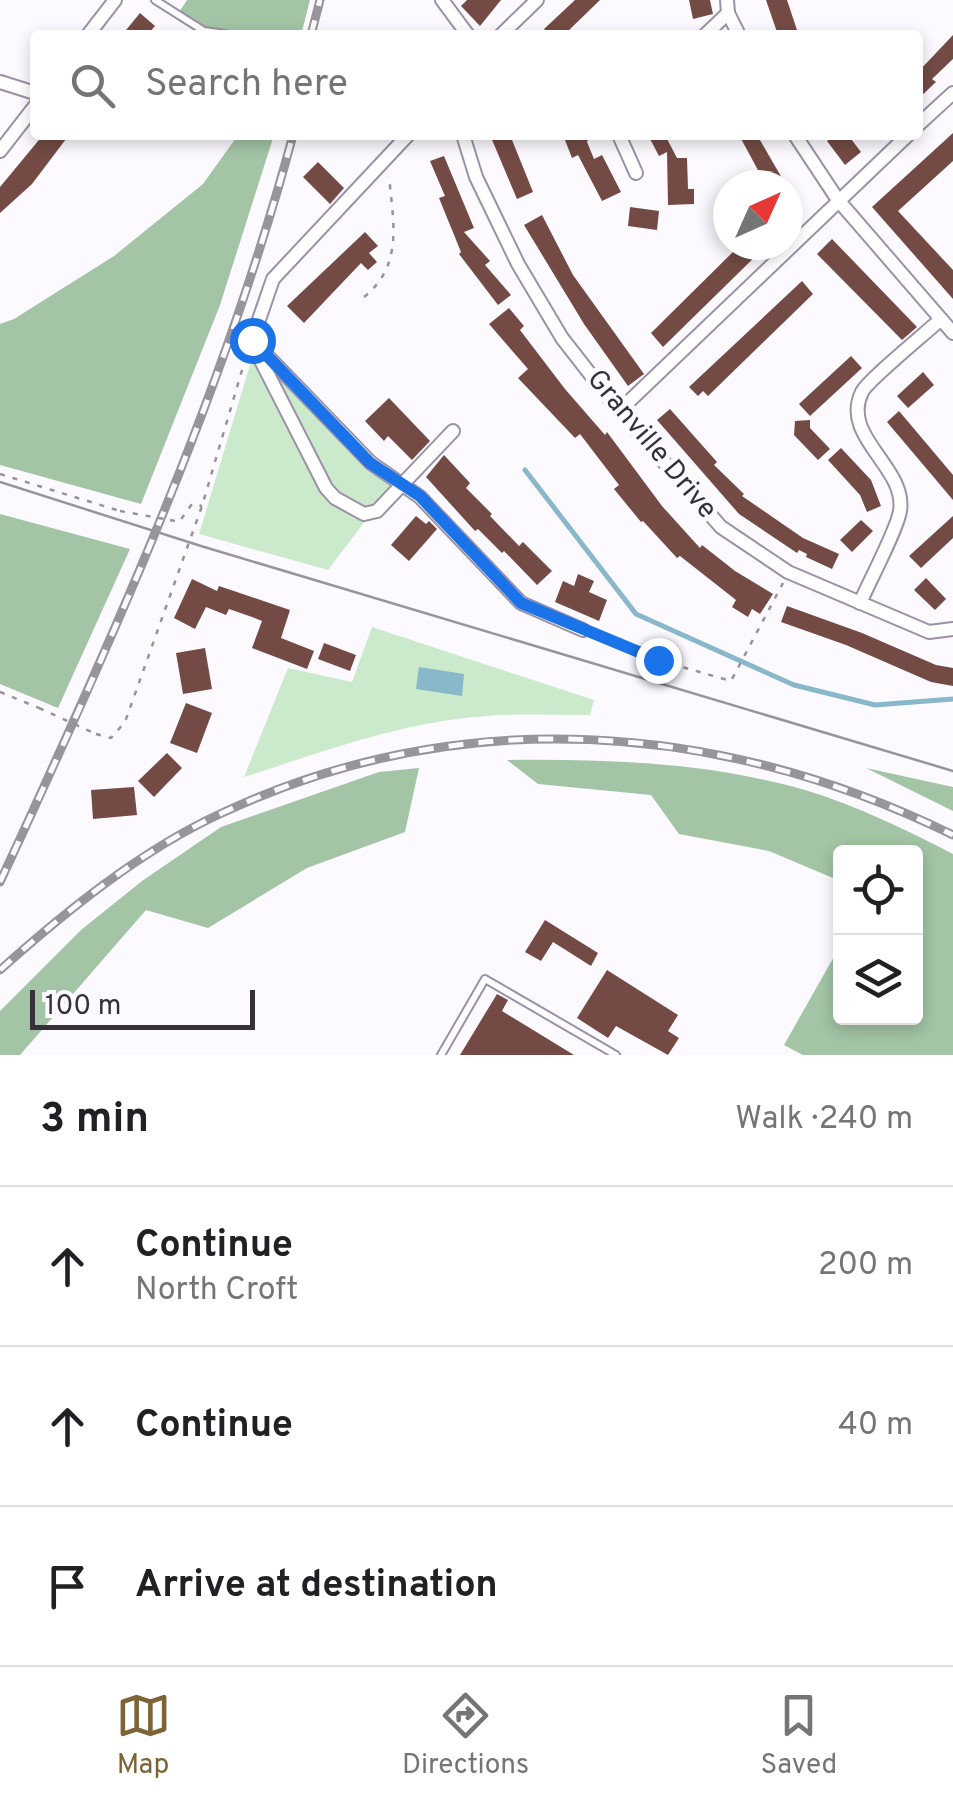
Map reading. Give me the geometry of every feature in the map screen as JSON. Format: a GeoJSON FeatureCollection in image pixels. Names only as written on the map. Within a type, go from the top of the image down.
{"type":"FeatureCollection","features":[{"type":"Feature","properties":{"kind":"street"},"geometry":{"type":"LineString","coordinates":[[92,30],[114,0]]}},
{"type":"Feature","properties":{"kind":"street"},"geometry":{"type":"LineString","coordinates":[[442,0],[464,30]]}},
{"type":"Feature","properties":{"kind":"street"},"geometry":{"type":"LineString","coordinates":[[505,30],[537,0]]}},
{"type":"Feature","properties":{"kind":"street"},"geometry":{"type":"LineString","coordinates":[[709,30],[727,6]]}},
{"type":"Feature","properties":{"kind":"street"},"geometry":{"type":"LineString","coordinates":[[727,6],[737,30]]}},
{"type":"Feature","properties":{"kind":"street"},"geometry":{"type":"LineString","coordinates":[[0,82],[30,91]]}},
{"type":"Feature","properties":{"kind":"street"},"geometry":{"type":"LineString","coordinates":[[923,121],[953,93]]}},
{"type":"Feature","properties":{"kind":"street"},"geometry":{"type":"LineString","coordinates":[[0,151],[30,112]]}},
{"type":"Feature","properties":{"kind":"street"},"geometry":{"type":"LineString","coordinates":[[404,140],[273,279],[252,340],[330,494],[368,515],[377,511],[453,431]]}},
{"type":"Feature","properties":{"kind":"street","name":"Granville Drive"},"geometry":{"type":"LineString","coordinates":[[465,140],[476,177],[518,264],[562,338],[722,528],[788,572],[929,632],[953,629]]}},
{"type":"Feature","properties":{"kind":"street"},"geometry":{"type":"LineString","coordinates":[[621,140],[636,173]]}},
{"type":"Feature","properties":{"kind":"street"},"geometry":{"type":"LineString","coordinates":[[798,140],[838,200],[953,333]]}},
{"type":"Feature","properties":{"kind":"street"},"geometry":{"type":"LineString","coordinates":[[619,410],[903,140]]}},
{"type":"Feature","properties":{"kind":"street"},"geometry":{"type":"LineString","coordinates":[[860,603],[900,512],[898,484],[863,434],[858,411],[862,390],[941,319]]}},
{"type":"Feature","properties":{"kind":"street"},"geometry":{"type":"LineString","coordinates":[[252,340],[370,463],[402,482],[521,603],[583,630]]}},
{"type":"Feature","properties":{"kind":"lane"},"geometry":{"type":"LineString","coordinates":[[155,0],[202,30]]}},
{"type":"Feature","properties":{"kind":"lane"},"geometry":{"type":"LineString","coordinates":[[441,1055],[485,979],[616,1055]]}},
{"type":"Feature","properties":{"kind":"path"},"geometry":{"type":"LineString","coordinates":[[364,296],[379,285],[392,256],[388,159]]}},
{"type":"Feature","properties":{"kind":"path"},"geometry":{"type":"LineString","coordinates":[[0,692],[96,734],[111,738],[121,730],[202,506],[252,340]]}},
{"type":"Feature","properties":{"kind":"path"},"geometry":{"type":"LineString","coordinates":[[0,474],[120,511],[179,522],[192,504],[202,506]]}},
{"type":"Feature","properties":{"kind":"path"},"geometry":{"type":"LineString","coordinates":[[583,630],[658,660],[731,681],[788,572]]}},
{"type":"Feature","properties":{"kind":"green space"},"geometry":{"type":"Polygon","coordinates":[[[187,0],[310,0],[302,30],[196,30],[178,14],[187,0]]]}},
{"type":"Feature","properties":{"kind":"green space"},"geometry":{"type":"Polygon","coordinates":[[[234,140],[272,140],[220,305],[141,504],[0,465],[0,324],[114,256],[203,184],[234,140]]]}},
{"type":"Feature","properties":{"kind":"green space"},"geometry":{"type":"Polygon","coordinates":[[[258,352],[394,483],[328,570],[199,534],[250,365],[258,352]]]}},
{"type":"Feature","properties":{"kind":"green space"},"geometry":{"type":"Polygon","coordinates":[[[0,514],[130,549],[58,708],[0,684],[0,514]]]}},
{"type":"Feature","properties":{"kind":"green space"},"geometry":{"type":"Polygon","coordinates":[[[372,627],[594,700],[590,715],[504,715],[416,726],[244,777],[288,668],[352,682],[372,627]]]}},
{"type":"Feature","properties":{"kind":"green space"},"geometry":{"type":"Polygon","coordinates":[[[507,760],[657,764],[732,773],[843,803],[953,854],[953,1055],[803,1055],[784,1045],[833,958],[833,1025],[923,1025],[923,845],[833,845],[833,878],[769,851],[679,834],[651,795],[538,784],[507,760]]]}},
{"type":"Feature","properties":{"kind":"green space"},"geometry":{"type":"Polygon","coordinates":[[[419,768],[405,832],[307,868],[208,928],[146,910],[20,1055],[0,1055],[0,1011],[81,930],[142,881],[221,827],[379,772],[419,768]]]}},
{"type":"Feature","properties":{"kind":"green space"},"geometry":{"type":"Polygon","coordinates":[[[866,768],[953,787],[953,811],[866,768]]]}},
{"type":"Feature","properties":{"kind":"water"},"geometry":{"type":"Polygon","coordinates":[[[419,667],[464,674],[462,696],[416,689],[419,667]]]}},
{"type":"Feature","properties":{"kind":"building"},"geometry":{"type":"Polygon","coordinates":[[[467,0],[501,0],[480,26],[461,6],[467,0]]]}},
{"type":"Feature","properties":{"kind":"building"},"geometry":{"type":"Polygon","coordinates":[[[575,0],[600,0],[569,30],[544,29],[575,0]]]}},
{"type":"Feature","properties":{"kind":"building"},"geometry":{"type":"Polygon","coordinates":[[[689,0],[710,0],[713,14],[693,19],[689,0]]]}},
{"type":"Feature","properties":{"kind":"building"},"geometry":{"type":"Polygon","coordinates":[[[766,0],[787,0],[797,30],[776,30],[766,0]]]}},
{"type":"Feature","properties":{"kind":"building"},"geometry":{"type":"Polygon","coordinates":[[[140,13],[155,26],[151,30],[126,30],[140,13]]]}},
{"type":"Feature","properties":{"kind":"building"},"geometry":{"type":"Polygon","coordinates":[[[953,35],[953,59],[932,79],[936,82],[923,94],[923,67],[953,35]]]}},
{"type":"Feature","properties":{"kind":"building"},"geometry":{"type":"Polygon","coordinates":[[[953,133],[953,161],[898,211],[953,270],[953,299],[872,207],[953,133]]]}},
{"type":"Feature","properties":{"kind":"building"},"geometry":{"type":"Polygon","coordinates":[[[39,140],[65,140],[32,184],[0,213],[0,187],[39,140]]]}},
{"type":"Feature","properties":{"kind":"building"},"geometry":{"type":"Polygon","coordinates":[[[492,140],[512,140],[533,192],[517,199],[492,140]]]}},
{"type":"Feature","properties":{"kind":"building"},"geometry":{"type":"Polygon","coordinates":[[[565,140],[588,140],[594,159],[602,155],[621,192],[602,201],[578,155],[572,158],[565,140]]]}},
{"type":"Feature","properties":{"kind":"building"},"geometry":{"type":"Polygon","coordinates":[[[651,140],[668,140],[677,158],[687,158],[688,189],[694,189],[694,204],[668,205],[667,152],[659,156],[651,140]]]}},
{"type":"Feature","properties":{"kind":"building"},"geometry":{"type":"Polygon","coordinates":[[[742,140],[760,140],[777,170],[758,170],[742,140]]]}},
{"type":"Feature","properties":{"kind":"building"},"geometry":{"type":"Polygon","coordinates":[[[852,140],[861,152],[845,165],[827,141],[852,140]]]}},
{"type":"Feature","properties":{"kind":"building"},"geometry":{"type":"Polygon","coordinates":[[[444,156],[474,228],[464,232],[490,261],[485,265],[511,295],[498,305],[459,254],[439,198],[445,196],[430,161],[444,156]]]}},
{"type":"Feature","properties":{"kind":"building"},"geometry":{"type":"Polygon","coordinates":[[[318,162],[344,188],[330,204],[303,177],[318,162]]]}},
{"type":"Feature","properties":{"kind":"building"},"geometry":{"type":"Polygon","coordinates":[[[630,207],[659,211],[657,230],[628,226],[630,207]]]}},
{"type":"Feature","properties":{"kind":"building"},"geometry":{"type":"Polygon","coordinates":[[[542,215],[573,275],[644,374],[628,386],[584,324],[524,225],[542,215]]]}},
{"type":"Feature","properties":{"kind":"building"},"geometry":{"type":"Polygon","coordinates":[[[365,232],[378,246],[369,253],[377,262],[368,270],[361,263],[304,323],[287,306],[365,232]]]}},
{"type":"Feature","properties":{"kind":"building"},"geometry":{"type":"Polygon","coordinates":[[[832,239],[917,327],[902,340],[817,254],[832,239]]]}},
{"type":"Feature","properties":{"kind":"building"},"geometry":{"type":"Polygon","coordinates":[[[725,260],[752,260],[663,347],[651,333],[725,260]]]}},
{"type":"Feature","properties":{"kind":"building"},"geometry":{"type":"Polygon","coordinates":[[[802,281],[813,294],[708,396],[703,391],[698,396],[689,387],[802,281]]]}},
{"type":"Feature","properties":{"kind":"building"},"geometry":{"type":"Polygon","coordinates":[[[509,308],[524,326],[520,330],[565,389],[605,435],[607,432],[662,506],[700,548],[702,545],[773,594],[760,614],[752,609],[748,617],[732,607],[736,600],[680,556],[677,558],[614,489],[619,485],[580,434],[575,438],[518,378],[528,369],[489,324],[509,308]]]}},
{"type":"Feature","properties":{"kind":"building"},"geometry":{"type":"Polygon","coordinates":[[[851,356],[862,368],[810,416],[799,404],[851,356]]]}},
{"type":"Feature","properties":{"kind":"building"},"geometry":{"type":"Polygon","coordinates":[[[923,372],[934,385],[908,408],[897,396],[923,372]]]}},
{"type":"Feature","properties":{"kind":"building"},"geometry":{"type":"Polygon","coordinates":[[[389,398],[430,441],[412,460],[388,436],[384,441],[365,421],[389,398]]]}},
{"type":"Feature","properties":{"kind":"building"},"geometry":{"type":"Polygon","coordinates":[[[670,409],[742,496],[803,538],[839,554],[832,569],[799,550],[797,553],[739,514],[657,420],[670,409]]]}},
{"type":"Feature","properties":{"kind":"building"},"geometry":{"type":"Polygon","coordinates":[[[899,411],[953,475],[953,500],[887,422],[899,411]]]}},
{"type":"Feature","properties":{"kind":"building"},"geometry":{"type":"Polygon","coordinates":[[[810,420],[810,428],[830,449],[818,460],[794,435],[795,421],[810,420]]]}},
{"type":"Feature","properties":{"kind":"building"},"geometry":{"type":"Polygon","coordinates":[[[841,448],[871,480],[881,506],[867,512],[860,495],[828,460],[841,448]]]}},
{"type":"Feature","properties":{"kind":"building"},"geometry":{"type":"Polygon","coordinates":[[[444,455],[470,483],[466,488],[490,516],[519,546],[523,542],[552,571],[537,585],[504,551],[478,529],[475,531],[426,477],[444,455]]]}},
{"type":"Feature","properties":{"kind":"building"},"geometry":{"type":"Polygon","coordinates":[[[416,516],[437,529],[409,561],[391,545],[416,516]]]}},
{"type":"Feature","properties":{"kind":"building"},"geometry":{"type":"Polygon","coordinates":[[[953,516],[953,538],[921,568],[909,556],[953,516]]]}},
{"type":"Feature","properties":{"kind":"building"},"geometry":{"type":"Polygon","coordinates":[[[861,520],[873,531],[852,552],[840,540],[861,520]]]}},
{"type":"Feature","properties":{"kind":"building"},"geometry":{"type":"Polygon","coordinates":[[[578,574],[594,581],[589,592],[607,600],[599,621],[555,602],[563,581],[574,586],[578,574]]]}},
{"type":"Feature","properties":{"kind":"building"},"geometry":{"type":"Polygon","coordinates":[[[926,578],[946,599],[935,610],[914,590],[926,578]]]}},
{"type":"Feature","properties":{"kind":"building"},"geometry":{"type":"Polygon","coordinates":[[[192,579],[217,591],[219,586],[290,610],[281,638],[314,651],[307,669],[252,648],[262,621],[252,617],[229,609],[226,615],[206,607],[195,629],[174,618],[192,579]]]}},
{"type":"Feature","properties":{"kind":"building"},"geometry":{"type":"Polygon","coordinates":[[[787,606],[936,665],[953,668],[953,686],[931,682],[781,622],[787,606]]]}},
{"type":"Feature","properties":{"kind":"building"},"geometry":{"type":"Polygon","coordinates":[[[324,643],[356,655],[350,671],[318,659],[324,643]]]}},
{"type":"Feature","properties":{"kind":"building"},"geometry":{"type":"Polygon","coordinates":[[[205,648],[212,689],[183,694],[176,653],[205,648]]]}},
{"type":"Feature","properties":{"kind":"building"},"geometry":{"type":"Polygon","coordinates":[[[186,703],[212,713],[197,753],[170,743],[186,703]]]}},
{"type":"Feature","properties":{"kind":"building"},"geometry":{"type":"Polygon","coordinates":[[[167,753],[182,768],[154,797],[138,781],[167,753]]]}},
{"type":"Feature","properties":{"kind":"building"},"geometry":{"type":"Polygon","coordinates":[[[134,787],[137,815],[93,819],[91,790],[134,787]]]}},
{"type":"Feature","properties":{"kind":"building"},"geometry":{"type":"Polygon","coordinates":[[[545,920],[598,953],[591,966],[553,942],[541,961],[525,952],[545,920]]]}},
{"type":"Feature","properties":{"kind":"building"},"geometry":{"type":"Polygon","coordinates":[[[607,970],[678,1015],[668,1031],[679,1038],[668,1055],[616,1026],[608,1038],[577,1018],[607,970]]]}},
{"type":"Feature","properties":{"kind":"building"},"geometry":{"type":"Polygon","coordinates":[[[497,994],[508,1000],[502,1011],[574,1055],[460,1055],[497,994]]]}},
{"type":"Feature","properties":{"kind":"waterway"},"geometry":{"type":"LineString","coordinates":[[525,470],[636,614],[794,685],[875,705],[953,699]]}},
{"type":"Feature","properties":{"kind":"tram line"},"geometry":{"type":"LineString","coordinates":[[0,482],[953,771]]}},
{"type":"Feature","properties":{"kind":"railway"},"geometry":{"type":"LineString","coordinates":[[312,30],[320,0]]}},
{"type":"Feature","properties":{"kind":"railway"},"geometry":{"type":"LineString","coordinates":[[0,882],[124,608],[200,420],[234,326],[292,140]]}},
{"type":"Feature","properties":{"kind":"railway"},"geometry":{"type":"LineString","coordinates":[[0,970],[105,884],[192,828],[312,777],[404,754],[496,741],[589,740],[682,749],[774,768],[864,797],[953,835]]}},
{"type":"Feature","properties":{"kind":"route"},"geometry":{"type":"LineString","coordinates":[[252,340],[370,463],[420,496],[521,603],[658,660]]}}]}
